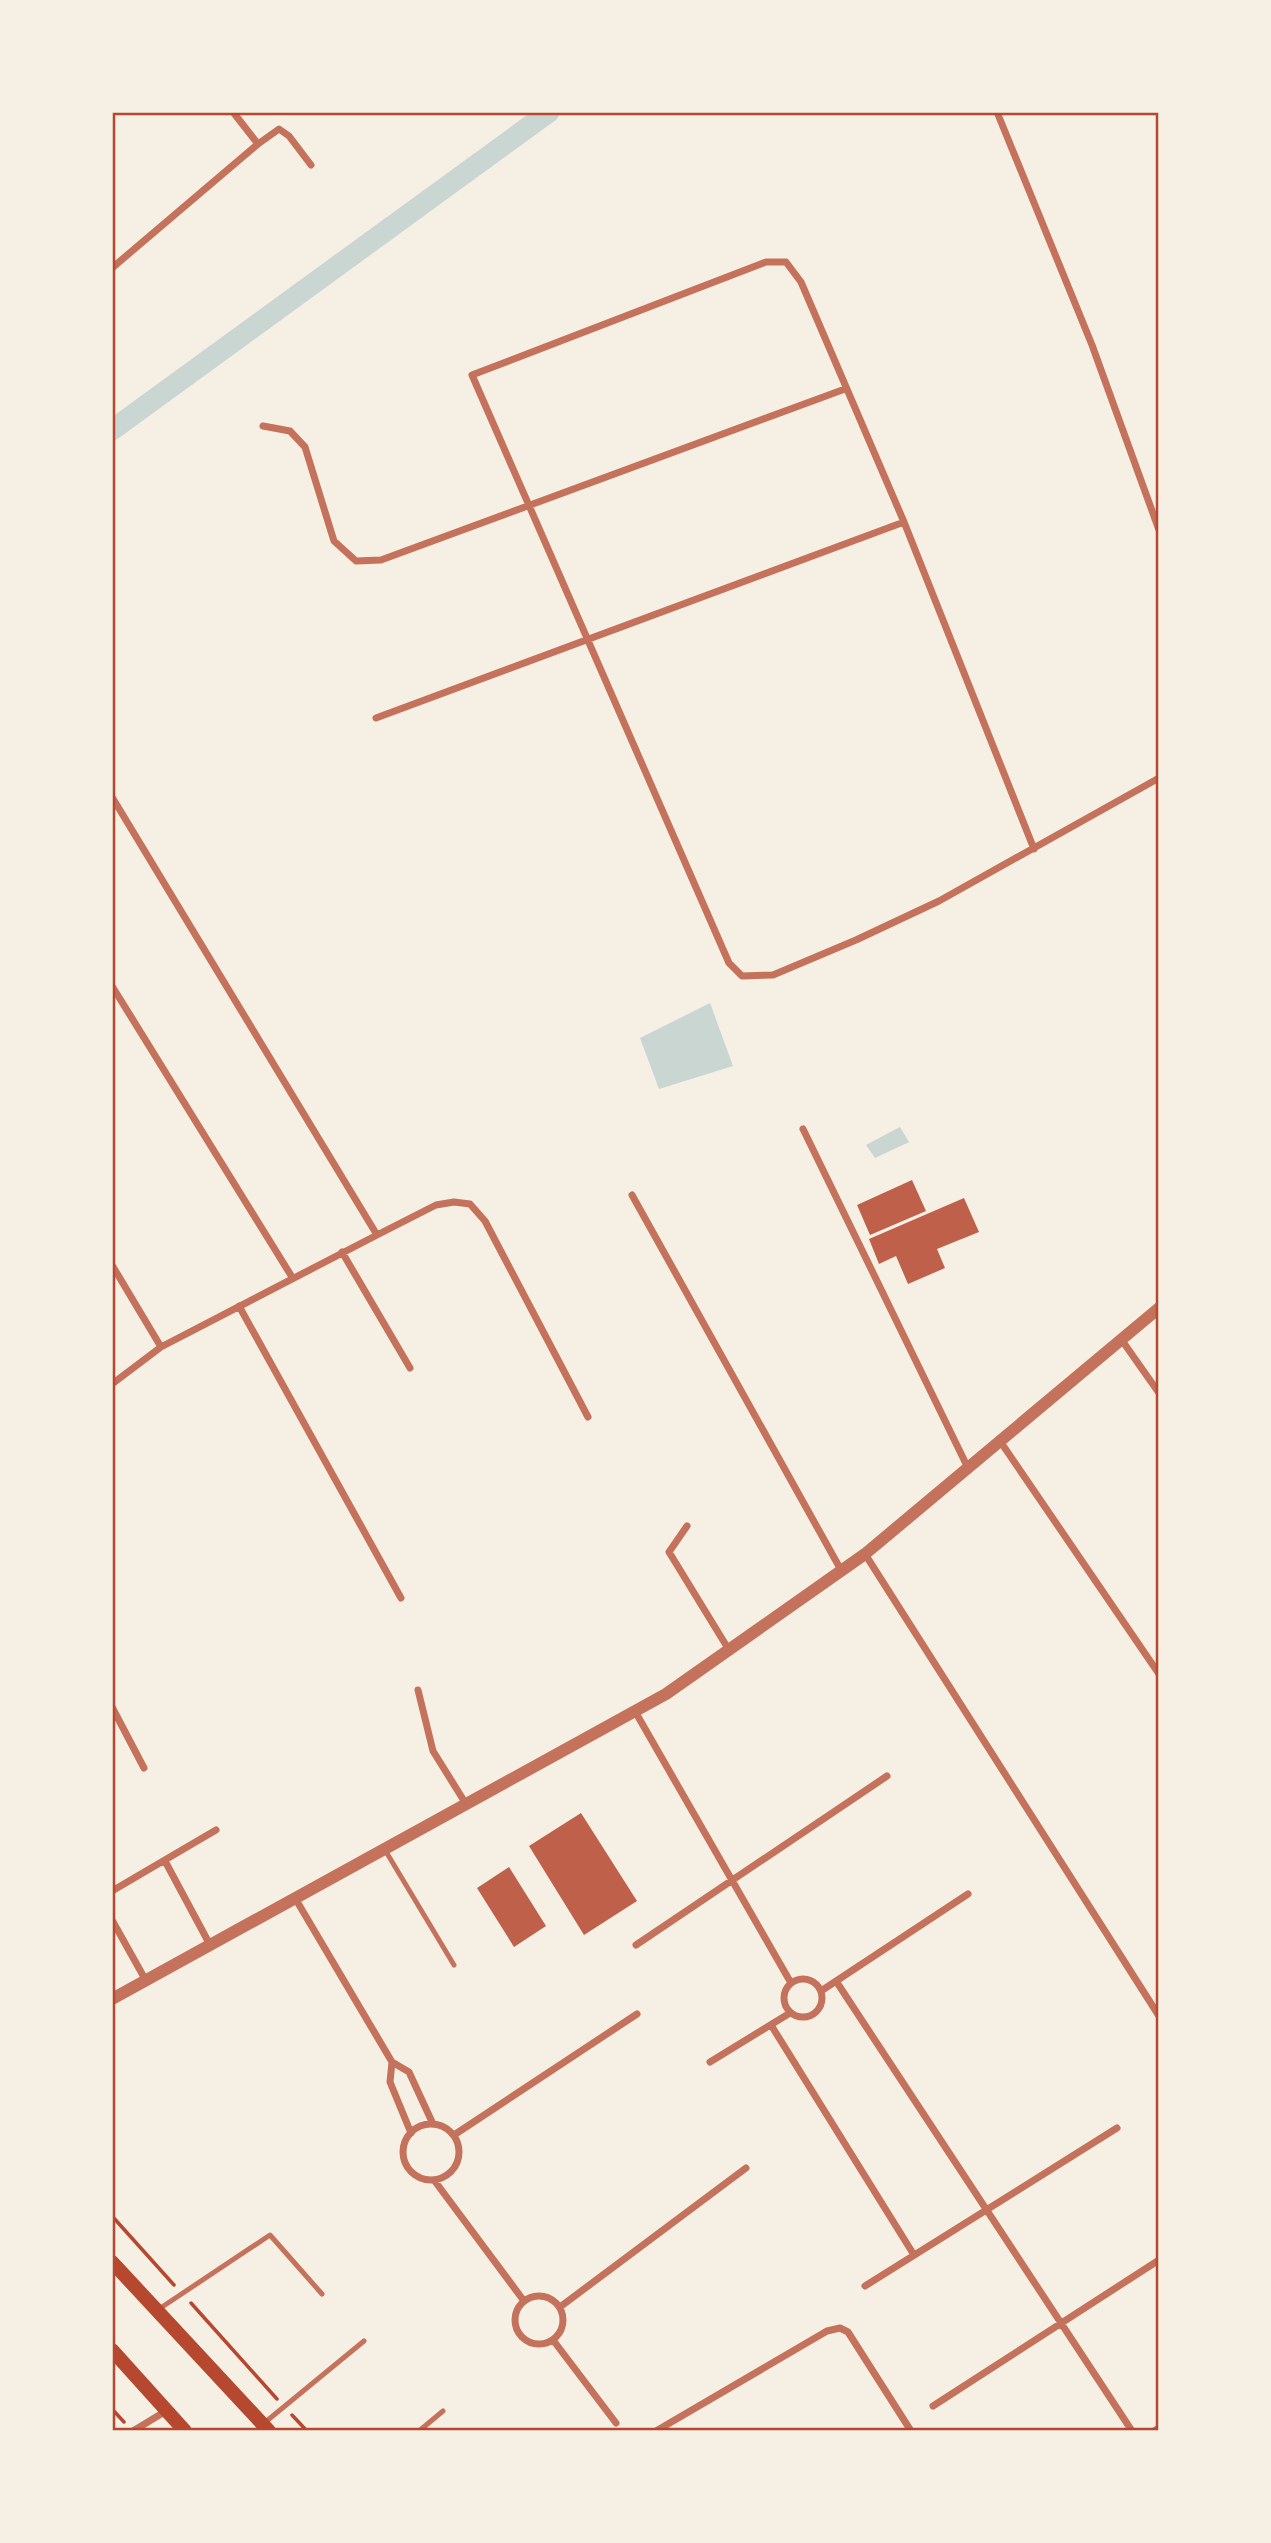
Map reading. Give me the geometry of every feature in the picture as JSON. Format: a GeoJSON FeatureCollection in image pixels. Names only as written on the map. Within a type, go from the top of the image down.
{"type":"FeatureCollection","features":[{"type":"Feature","properties":{"kind":"main road"},"geometry":{"type":"LineString","coordinates":[[112,2262],[119,2274],[266,2428]]}},
{"type":"Feature","properties":{"kind":"main road"},"geometry":{"type":"LineString","coordinates":[[112,2350],[185,2431]]}},
{"type":"Feature","properties":{"kind":"street"},"geometry":{"type":"LineString","coordinates":[[233,112],[258,144]]}},
{"type":"Feature","properties":{"kind":"street"},"geometry":{"type":"LineString","coordinates":[[997,112],[1092,345],[1159,530]]}},
{"type":"Feature","properties":{"kind":"street"},"geometry":{"type":"LineString","coordinates":[[112,268],[279,129],[289,136],[311,165]]}},
{"type":"Feature","properties":{"kind":"street"},"geometry":{"type":"LineString","coordinates":[[1034,849],[904,522],[801,282],[786,262],[766,262],[472,375],[729,963],[742,976],[773,975],[856,940],[1034,849],[1159,778]]}},
{"type":"Feature","properties":{"kind":"street"},"geometry":{"type":"LineString","coordinates":[[263,426],[290,432],[305,447],[334,541],[356,561],[381,560],[845,389]]}},
{"type":"Feature","properties":{"kind":"street"},"geometry":{"type":"LineString","coordinates":[[376,718],[590,641],[904,522]]}},
{"type":"Feature","properties":{"kind":"street"},"geometry":{"type":"LineString","coordinates":[[112,797],[377,1235]]}},
{"type":"Feature","properties":{"kind":"street"},"geometry":{"type":"LineString","coordinates":[[112,986],[292,1277]]}},
{"type":"Feature","properties":{"kind":"street"},"geometry":{"type":"LineString","coordinates":[[803,1129],[968,1468]]}},
{"type":"Feature","properties":{"kind":"street"},"geometry":{"type":"LineString","coordinates":[[632,1195],[841,1570]]}},
{"type":"Feature","properties":{"kind":"street"},"geometry":{"type":"LineString","coordinates":[[112,1384],[161,1347],[292,1277],[436,1205],[454,1202],[470,1204],[485,1221],[587,1417]]}},
{"type":"Feature","properties":{"kind":"street"},"geometry":{"type":"LineString","coordinates":[[342,1252],[410,1368]]}},
{"type":"Feature","properties":{"kind":"street"},"geometry":{"type":"LineString","coordinates":[[112,1265],[161,1347]]}},
{"type":"Feature","properties":{"kind":"street"},"geometry":{"type":"LineString","coordinates":[[239,1306],[401,1598]]}},
{"type":"Feature","properties":{"kind":"street"},"geometry":{"type":"LineString","coordinates":[[112,1999],[209,1943],[636,1713],[729,1651],[865,1554],[1159,1308]]}},
{"type":"Feature","properties":{"kind":"street"},"geometry":{"type":"LineString","coordinates":[[1121,1339],[1159,1393]]}},
{"type":"Feature","properties":{"kind":"street"},"geometry":{"type":"LineString","coordinates":[[1000,1441],[1159,1674]]}},
{"type":"Feature","properties":{"kind":"street"},"geometry":{"type":"LineString","coordinates":[[687,1526],[669,1552],[729,1651]]}},
{"type":"Feature","properties":{"kind":"street"},"geometry":{"type":"LineString","coordinates":[[865,1554],[1159,2016]]}},
{"type":"Feature","properties":{"kind":"street"},"geometry":{"type":"LineString","coordinates":[[418,1690],[433,1751],[466,1804]]}},
{"type":"Feature","properties":{"kind":"street"},"geometry":{"type":"LineString","coordinates":[[112,1707],[144,1768]]}},
{"type":"Feature","properties":{"kind":"street"},"geometry":{"type":"LineString","coordinates":[[636,1713],[790,1983],[784,2001],[790,2013],[803,2017],[815,2013],[822,2003],[821,1991],[808,1979],[790,1983]]}},
{"type":"Feature","properties":{"kind":"street"},"geometry":{"type":"LineString","coordinates":[[636,1945],[887,1776]]}},
{"type":"Feature","properties":{"kind":"street"},"geometry":{"type":"LineString","coordinates":[[112,1891],[216,1830]]}},
{"type":"Feature","properties":{"kind":"street"},"geometry":{"type":"LineString","coordinates":[[165,1861],[209,1943]]}},
{"type":"Feature","properties":{"kind":"street"},"geometry":{"type":"LineString","coordinates":[[821,1991],[968,1894]]}},
{"type":"Feature","properties":{"kind":"street"},"geometry":{"type":"LineString","coordinates":[[295,1897],[392,2062],[409,2073],[433,2124]]}},
{"type":"Feature","properties":{"kind":"street"},"geometry":{"type":"LineString","coordinates":[[112,1920],[145,1979]]}},
{"type":"Feature","properties":{"kind":"street"},"geometry":{"type":"LineString","coordinates":[[836,1981],[1132,2431]]}},
{"type":"Feature","properties":{"kind":"street"},"geometry":{"type":"LineString","coordinates":[[709,2062],[790,2013]]}},
{"type":"Feature","properties":{"kind":"street"},"geometry":{"type":"LineString","coordinates":[[454,2135],[637,2014]]}},
{"type":"Feature","properties":{"kind":"street"},"geometry":{"type":"LineString","coordinates":[[771,2025],[914,2255]]}},
{"type":"Feature","properties":{"kind":"street"},"geometry":{"type":"LineString","coordinates":[[392,2062],[390,2082],[411,2133]]}},
{"type":"Feature","properties":{"kind":"street"},"geometry":{"type":"LineString","coordinates":[[433,2124],[445,2127],[454,2135],[458,2144],[457,2163],[452,2171],[434,2180],[418,2177],[406,2164],[403,2148],[411,2133],[421,2126],[433,2124]]}},
{"type":"Feature","properties":{"kind":"street"},"geometry":{"type":"LineString","coordinates":[[865,2286],[1117,2128]]}},
{"type":"Feature","properties":{"kind":"street"},"geometry":{"type":"LineString","coordinates":[[560,2307],[746,2168]]}},
{"type":"Feature","properties":{"kind":"street"},"geometry":{"type":"LineString","coordinates":[[434,2180],[524,2301]]}},
{"type":"Feature","properties":{"kind":"street"},"geometry":{"type":"LineString","coordinates":[[933,2406],[1159,2260]]}},
{"type":"Feature","properties":{"kind":"street"},"geometry":{"type":"LineString","coordinates":[[539,2296],[554,2301],[560,2307],[563,2325],[552,2340],[535,2344],[520,2334],[516,2317],[524,2301],[539,2296]]}},
{"type":"Feature","properties":{"kind":"street"},"geometry":{"type":"LineString","coordinates":[[656,2431],[827,2331],[840,2328],[848,2332],[912,2431]]}},
{"type":"Feature","properties":{"kind":"street"},"geometry":{"type":"LineString","coordinates":[[552,2340],[615,2423]]}},
{"type":"Feature","properties":{"kind":"street"},"geometry":{"type":"LineString","coordinates":[[133,2431],[167,2410]]}},
{"type":"Feature","properties":{"kind":"street"},"geometry":{"type":"LineString","coordinates":[[1154,2431],[1159,2428]]}},
{"type":"Feature","properties":{"kind":"lane"},"geometry":{"type":"LineString","coordinates":[[384,1849],[454,1965]]}},
{"type":"Feature","properties":{"kind":"lane"},"geometry":{"type":"LineString","coordinates":[[156,2310],[270,2235],[322,2294]]}},
{"type":"Feature","properties":{"kind":"lane"},"geometry":{"type":"LineString","coordinates":[[266,2428],[284,2406],[364,2341]]}},
{"type":"Feature","properties":{"kind":"lane"},"geometry":{"type":"LineString","coordinates":[[419,2431],[443,2411]]}},
{"type":"Feature","properties":{"kind":"path"},"geometry":{"type":"LineString","coordinates":[[112,2216],[307,2431]]}},
{"type":"Feature","properties":{"kind":"shaded area"},"geometry":{"type":"Polygon","coordinates":[[[710,1003],[733,1066],[659,1089],[640,1038],[710,1003]]]}},
{"type":"Feature","properties":{"kind":"shaded area"},"geometry":{"type":"Polygon","coordinates":[[[900,1127],[909,1142],[875,1158],[866,1145],[900,1127]]]}},
{"type":"Feature","properties":{"kind":"building"},"geometry":{"type":"Polygon","coordinates":[[[912,1180],[926,1211],[870,1235],[857,1205],[912,1180]]]}},
{"type":"Feature","properties":{"kind":"building"},"geometry":{"type":"Polygon","coordinates":[[[964,1198],[979,1232],[937,1249],[945,1268],[908,1284],[896,1256],[879,1264],[869,1239],[964,1198]]]}},
{"type":"Feature","properties":{"kind":"building"},"geometry":{"type":"Polygon","coordinates":[[[581,1813],[637,1901],[584,1935],[529,1846],[581,1813]]]}},
{"type":"Feature","properties":{"kind":"building"},"geometry":{"type":"Polygon","coordinates":[[[509,1867],[546,1926],[514,1947],[477,1888],[509,1867]]]}},
{"type":"Feature","properties":{"kind":"waterway"},"geometry":{"type":"LineString","coordinates":[[112,430],[549,112]]}}]}
